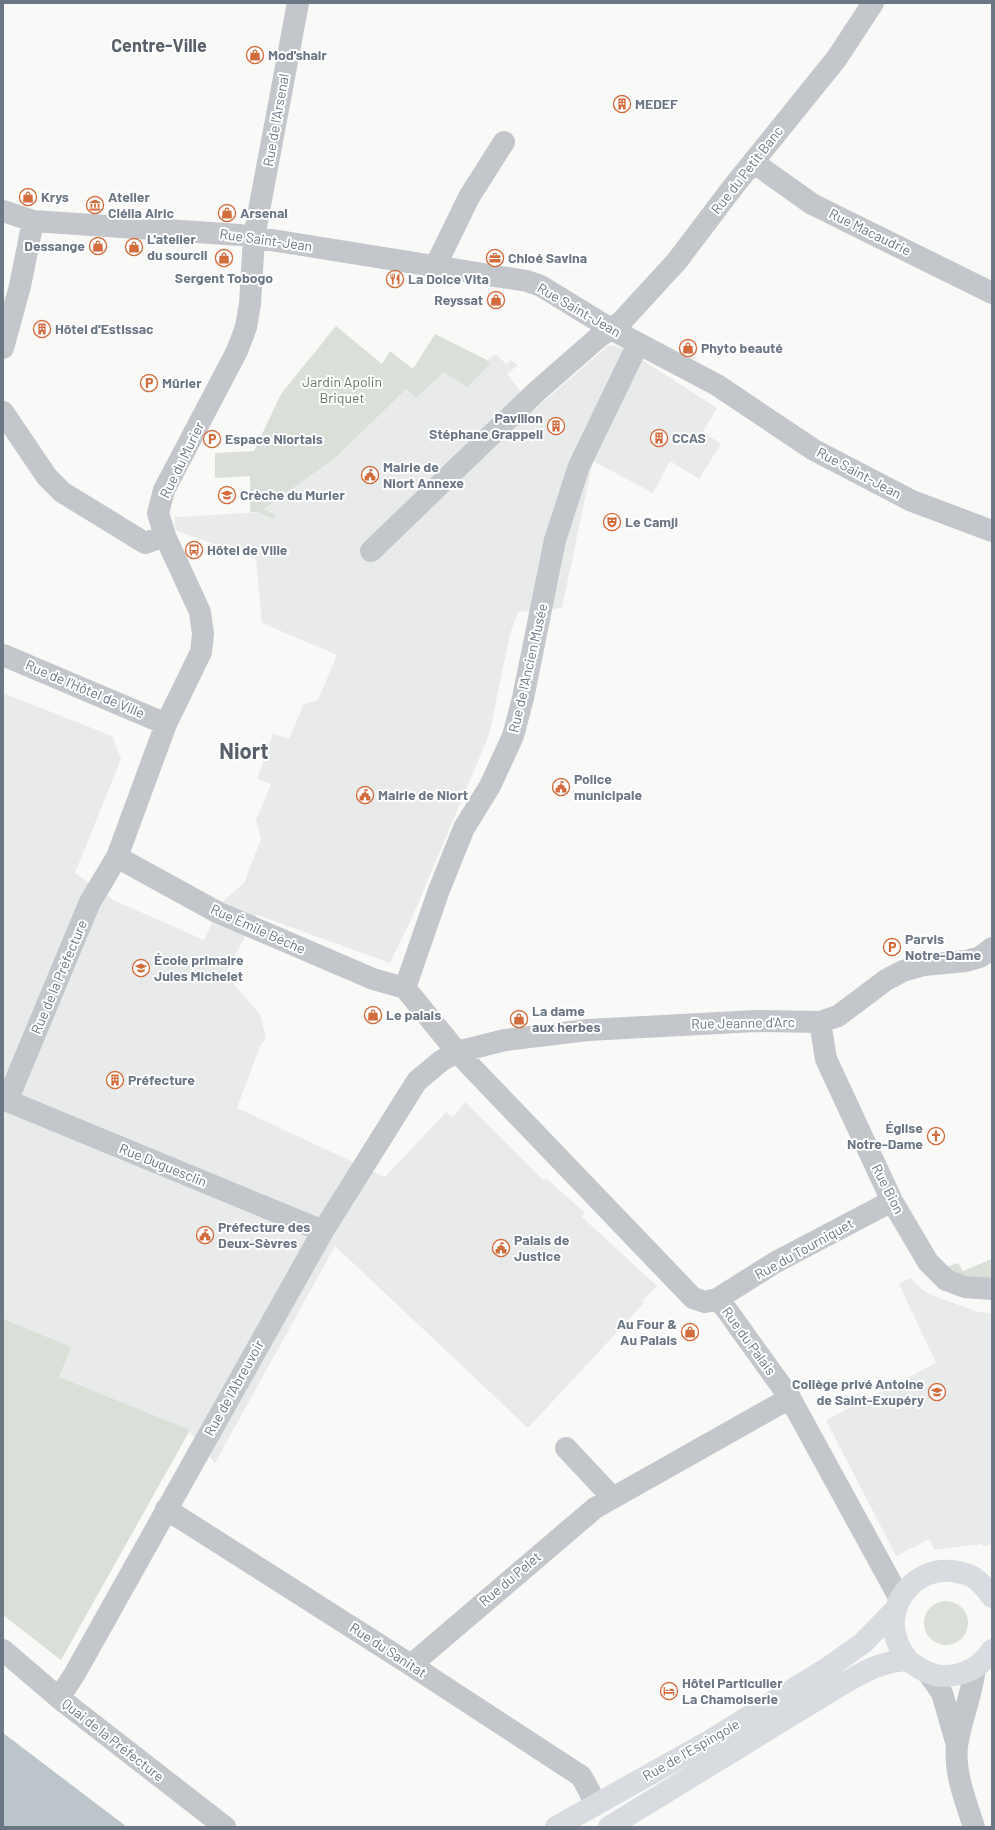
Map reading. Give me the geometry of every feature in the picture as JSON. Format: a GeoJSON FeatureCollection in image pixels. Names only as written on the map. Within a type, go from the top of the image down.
{"type":"FeatureCollection","features":[{"type":"Feature","properties":{"kind":"main road","name":"Rue de l'Espingole"},"geometry":{"type":"LineString","coordinates":[[556,1827],[712,1740],[829,1668],[863,1643],[898,1604],[908,1587],[918,1578],[945,1570],[982,1576]]}},
{"type":"Feature","properties":{"kind":"main road"},"geometry":{"type":"LineString","coordinates":[[982,1576],[984,1586],[992,1597]]}},
{"type":"Feature","properties":{"kind":"main road"},"geometry":{"type":"LineString","coordinates":[[898,1604],[894,1622],[900,1648],[908,1660],[928,1673],[939,1676],[952,1676],[964,1673],[975,1668],[987,1658],[992,1650]]}},
{"type":"Feature","properties":{"kind":"main road","name":"Rue de l'Espingole"},"geometry":{"type":"LineString","coordinates":[[609,1827],[868,1669],[891,1661],[908,1660]]}},
{"type":"Feature","properties":{"kind":"street","name":"Rue de l'Arsenal"},"geometry":{"type":"LineString","coordinates":[[254,237],[298,3]]}},
{"type":"Feature","properties":{"kind":"street","name":"Rue du Petit Banc"},"geometry":{"type":"LineString","coordinates":[[371,551],[536,392],[600,336],[621,322],[677,261],[753,162],[837,58],[873,3]]}},
{"type":"Feature","properties":{"kind":"street"},"geometry":{"type":"LineString","coordinates":[[435,267],[469,197],[504,142]]}},
{"type":"Feature","properties":{"kind":"street","name":"Rue Macaudrie"},"geometry":{"type":"LineString","coordinates":[[753,162],[812,204],[992,293]]}},
{"type":"Feature","properties":{"kind":"street","name":"Rue Saint-Jean"},"geometry":{"type":"LineString","coordinates":[[3,211],[33,222],[240,235],[527,281],[541,286],[611,329],[717,385],[814,450],[912,501],[992,531]]}},
{"type":"Feature","properties":{"kind":"street"},"geometry":{"type":"LineString","coordinates":[[3,348],[20,286],[33,222]]}},
{"type":"Feature","properties":{"kind":"street","name":"Rue du Murier"},"geometry":{"type":"LineString","coordinates":[[166,724],[201,652],[203,634],[200,612],[165,536],[158,513],[164,490],[237,351],[246,327],[250,304],[254,237]]}},
{"type":"Feature","properties":{"kind":"street","name":"Rue de l'Ancien Musée"},"geometry":{"type":"LineString","coordinates":[[405,988],[436,897],[464,828],[490,786],[513,736],[523,698],[555,540],[576,473],[638,344]]}},
{"type":"Feature","properties":{"kind":"street"},"geometry":{"type":"LineString","coordinates":[[3,412],[47,477],[62,492],[145,543],[165,536]]}},
{"type":"Feature","properties":{"kind":"street","name":"Rue de l'Hôtel de Ville"},"geometry":{"type":"LineString","coordinates":[[3,655],[166,724]]}},
{"type":"Feature","properties":{"kind":"street","name":"Rue de la Préfecture"},"geometry":{"type":"LineString","coordinates":[[5,1100],[90,902],[117,857],[166,724]]}},
{"type":"Feature","properties":{"kind":"street","name":"Rue Émile Bèche"},"geometry":{"type":"LineString","coordinates":[[117,857],[217,912],[367,976],[405,988]]}},
{"type":"Feature","properties":{"kind":"street"},"geometry":{"type":"LineString","coordinates":[[966,961],[980,957],[992,948]]}},
{"type":"Feature","properties":{"kind":"street"},"geometry":{"type":"LineString","coordinates":[[966,961],[992,969]]}},
{"type":"Feature","properties":{"kind":"street","name":"Rue Jeanne d'Arc"},"geometry":{"type":"LineString","coordinates":[[457,1052],[505,1040],[588,1030],[756,1021],[820,1022],[838,1016],[886,980],[903,971],[924,965],[966,961]]}},
{"type":"Feature","properties":{"kind":"street","name":"Rue du Palais"},"geometry":{"type":"LineString","coordinates":[[405,988],[457,1052],[693,1298],[705,1302],[717,1299],[790,1398],[898,1604]]}},
{"type":"Feature","properties":{"kind":"street","name":"Rue Bion"},"geometry":{"type":"LineString","coordinates":[[820,1022],[826,1059],[892,1201],[928,1262],[946,1280],[965,1287],[992,1289]]}},
{"type":"Feature","properties":{"kind":"street","name":"Rue de l'Abreuvoir"},"geometry":{"type":"LineString","coordinates":[[59,1698],[74,1675],[323,1231],[417,1081],[441,1061],[457,1052]]}},
{"type":"Feature","properties":{"kind":"street","name":"Rue Duguesclin"},"geometry":{"type":"LineString","coordinates":[[5,1100],[323,1231]]}},
{"type":"Feature","properties":{"kind":"street","name":"Rue du Tourniquet"},"geometry":{"type":"LineString","coordinates":[[717,1299],[776,1262],[892,1201]]}},
{"type":"Feature","properties":{"kind":"street","name":"Rue du Pelet"},"geometry":{"type":"LineString","coordinates":[[411,1665],[595,1508],[790,1398]]}},
{"type":"Feature","properties":{"kind":"street"},"geometry":{"type":"LineString","coordinates":[[566,1448],[612,1498]]}},
{"type":"Feature","properties":{"kind":"street","name":"Rue du Sanitat"},"geometry":{"type":"LineString","coordinates":[[166,1509],[411,1665],[581,1776],[590,1792],[594,1806]]}},
{"type":"Feature","properties":{"kind":"street","name":"Quai de la Préfecture"},"geometry":{"type":"LineString","coordinates":[[3,1650],[59,1698],[225,1827]]}},
{"type":"Feature","properties":{"kind":"street"},"geometry":{"type":"LineString","coordinates":[[957,1746],[973,1687],[975,1668]]}},
{"type":"Feature","properties":{"kind":"street"},"geometry":{"type":"LineString","coordinates":[[928,1673],[942,1694],[957,1746],[958,1771],[974,1827]]}},
{"type":"Feature","properties":{"kind":"shaded area"},"geometry":{"type":"Polygon","coordinates":[[[609,345],[619,347],[647,363],[717,408],[703,432],[721,444],[699,479],[670,461],[653,493],[593,461],[562,608],[518,612],[510,634],[489,735],[414,913],[390,963],[257,915],[225,974],[260,1014],[266,1038],[260,1046],[237,1108],[385,1177],[446,1112],[453,1117],[465,1102],[543,1180],[546,1178],[584,1212],[582,1217],[657,1286],[643,1300],[644,1303],[528,1428],[335,1246],[215,1463],[189,1431],[61,1660],[3,1615],[3,693],[112,736],[121,759],[75,873],[113,900],[204,940],[222,902],[244,883],[261,839],[256,820],[271,784],[257,779],[273,734],[289,739],[304,704],[318,700],[337,655],[262,623],[256,559],[175,530],[175,516],[181,517],[258,512],[274,518],[276,515],[264,509],[406,389],[416,398],[444,372],[490,364],[487,360],[496,354],[506,364],[511,360],[518,365],[507,374],[535,409],[609,345]]]}},
{"type":"Feature","properties":{"kind":"shaded area","name":"Collège privé Antoine de Saint-Exupéry"},"geometry":{"type":"Polygon","coordinates":[[[910,1278],[924,1291],[934,1296],[978,1312],[992,1313],[992,1544],[934,1550],[930,1539],[896,1556],[826,1420],[936,1363],[899,1284],[910,1278]]]}},
{"type":"Feature","properties":{"kind":"shaded area"},"geometry":{"type":"Polygon","coordinates":[[[3,1733],[15,1742],[127,1827],[3,1827],[3,1733]]]}},
{"type":"Feature","properties":{"kind":"green space","name":"Jardin Apolin Briquet"},"geometry":{"type":"Polygon","coordinates":[[[336,326],[382,364],[390,351],[413,369],[435,334],[487,360],[490,364],[467,387],[444,372],[416,398],[406,389],[336,457],[264,509],[276,515],[274,519],[258,512],[250,512],[250,476],[215,478],[215,453],[254,451],[281,394],[336,326]]]}},
{"type":"Feature","properties":{"kind":"green space"},"geometry":{"type":"Polygon","coordinates":[[[992,1259],[992,1280],[976,1279],[947,1269],[946,1267],[958,1263],[963,1271],[992,1259]]]}},
{"type":"Feature","properties":{"kind":"green space"},"geometry":{"type":"Polygon","coordinates":[[[3,1319],[71,1347],[59,1377],[190,1430],[61,1660],[3,1615],[3,1319]]]}},
{"type":"Feature","properties":{"kind":"green space"},"geometry":{"type":"Polygon","coordinates":[[[942,1601],[950,1601],[962,1607],[968,1619],[968,1627],[962,1639],[950,1645],[942,1645],[930,1639],[924,1627],[924,1619],[930,1607],[942,1601]]]}},
{"type":"Feature","properties":{"kind":"place","name":"Mod'shair"},"geometry":{"type":"Point","coordinates":[255,55]}},
{"type":"Feature","properties":{"kind":"place","name":"MEDEF"},"geometry":{"type":"Point","coordinates":[622,104]}},
{"type":"Feature","properties":{"kind":"place","name":"Krys"},"geometry":{"type":"Point","coordinates":[28,197]}},
{"type":"Feature","properties":{"kind":"place","name":"Atelier Clélia Alric"},"geometry":{"type":"Point","coordinates":[95,205]}},
{"type":"Feature","properties":{"kind":"place","name":"Arsenal"},"geometry":{"type":"Point","coordinates":[227,213]}},
{"type":"Feature","properties":{"kind":"place","name":"Dessange"},"geometry":{"type":"Point","coordinates":[98,246]}},
{"type":"Feature","properties":{"kind":"place","name":"L'atelier du sourcil"},"geometry":{"type":"Point","coordinates":[134,247]}},
{"type":"Feature","properties":{"kind":"place","name":"Sergent Tobogo"},"geometry":{"type":"Point","coordinates":[224,258]}},
{"type":"Feature","properties":{"kind":"place","name":"Chloé Savina"},"geometry":{"type":"Point","coordinates":[495,258]}},
{"type":"Feature","properties":{"kind":"place","name":"La Dolce Vita"},"geometry":{"type":"Point","coordinates":[395,279]}},
{"type":"Feature","properties":{"kind":"place","name":"Reyssat"},"geometry":{"type":"Point","coordinates":[496,300]}},
{"type":"Feature","properties":{"kind":"place","name":"Hôtel d'Estissac"},"geometry":{"type":"Point","coordinates":[42,329]}},
{"type":"Feature","properties":{"kind":"place","name":"Phyto beauté"},"geometry":{"type":"Point","coordinates":[688,348]}},
{"type":"Feature","properties":{"kind":"place","name":"Mûrier"},"geometry":{"type":"Point","coordinates":[149,383]}},
{"type":"Feature","properties":{"kind":"place","name":"Pavillon Stéphane Grappeli"},"geometry":{"type":"Point","coordinates":[556,426]}},
{"type":"Feature","properties":{"kind":"place","name":"CCAS"},"geometry":{"type":"Point","coordinates":[659,438]}},
{"type":"Feature","properties":{"kind":"place","name":"Espace Niortais"},"geometry":{"type":"Point","coordinates":[212,439]}},
{"type":"Feature","properties":{"kind":"place","name":"Mairie de Niort Annexe"},"geometry":{"type":"Point","coordinates":[370,475]}},
{"type":"Feature","properties":{"kind":"place","name":"Crèche du Murier"},"geometry":{"type":"Point","coordinates":[227,495]}},
{"type":"Feature","properties":{"kind":"place","name":"Le Camji"},"geometry":{"type":"Point","coordinates":[612,522]}},
{"type":"Feature","properties":{"kind":"place","name":"Hôtel de Ville"},"geometry":{"type":"Point","coordinates":[194,550]}},
{"type":"Feature","properties":{"kind":"place","name":"Police municipale"},"geometry":{"type":"Point","coordinates":[561,787]}},
{"type":"Feature","properties":{"kind":"place","name":"Mairie de Niort"},"geometry":{"type":"Point","coordinates":[365,795]}},
{"type":"Feature","properties":{"kind":"place","name":"Parvis Notre-Dame"},"geometry":{"type":"Point","coordinates":[892,947]}},
{"type":"Feature","properties":{"kind":"place","name":"École primaire Jules Michelet"},"geometry":{"type":"Point","coordinates":[141,968]}},
{"type":"Feature","properties":{"kind":"place","name":"Le palais"},"geometry":{"type":"Point","coordinates":[373,1015]}},
{"type":"Feature","properties":{"kind":"place","name":"La dame aux herbes"},"geometry":{"type":"Point","coordinates":[519,1019]}},
{"type":"Feature","properties":{"kind":"place","name":"Préfecture"},"geometry":{"type":"Point","coordinates":[115,1080]}},
{"type":"Feature","properties":{"kind":"place","name":"Église Notre-Dame"},"geometry":{"type":"Point","coordinates":[936,1136]}},
{"type":"Feature","properties":{"kind":"place","name":"Préfecture des Deux-Sèvres"},"geometry":{"type":"Point","coordinates":[205,1235]}},
{"type":"Feature","properties":{"kind":"place","name":"Palais de Justice"},"geometry":{"type":"Point","coordinates":[501,1248]}},
{"type":"Feature","properties":{"kind":"place","name":"Au Four & Au Palais"},"geometry":{"type":"Point","coordinates":[690,1332]}},
{"type":"Feature","properties":{"kind":"place","name":"Collège privé Antoine de Saint-Exupéry"},"geometry":{"type":"Point","coordinates":[937,1392]}},
{"type":"Feature","properties":{"kind":"place","name":"Hôtel Particulier La Chamoiserie"},"geometry":{"type":"Point","coordinates":[669,1691]}},
{"type":"Feature","properties":{"kind":"district","name":"Centre-Ville"},"geometry":{"type":"Point","coordinates":[159,46]}},
{"type":"Feature","properties":{"kind":"district","name":"Niort"},"geometry":{"type":"Point","coordinates":[244,751]}}]}
